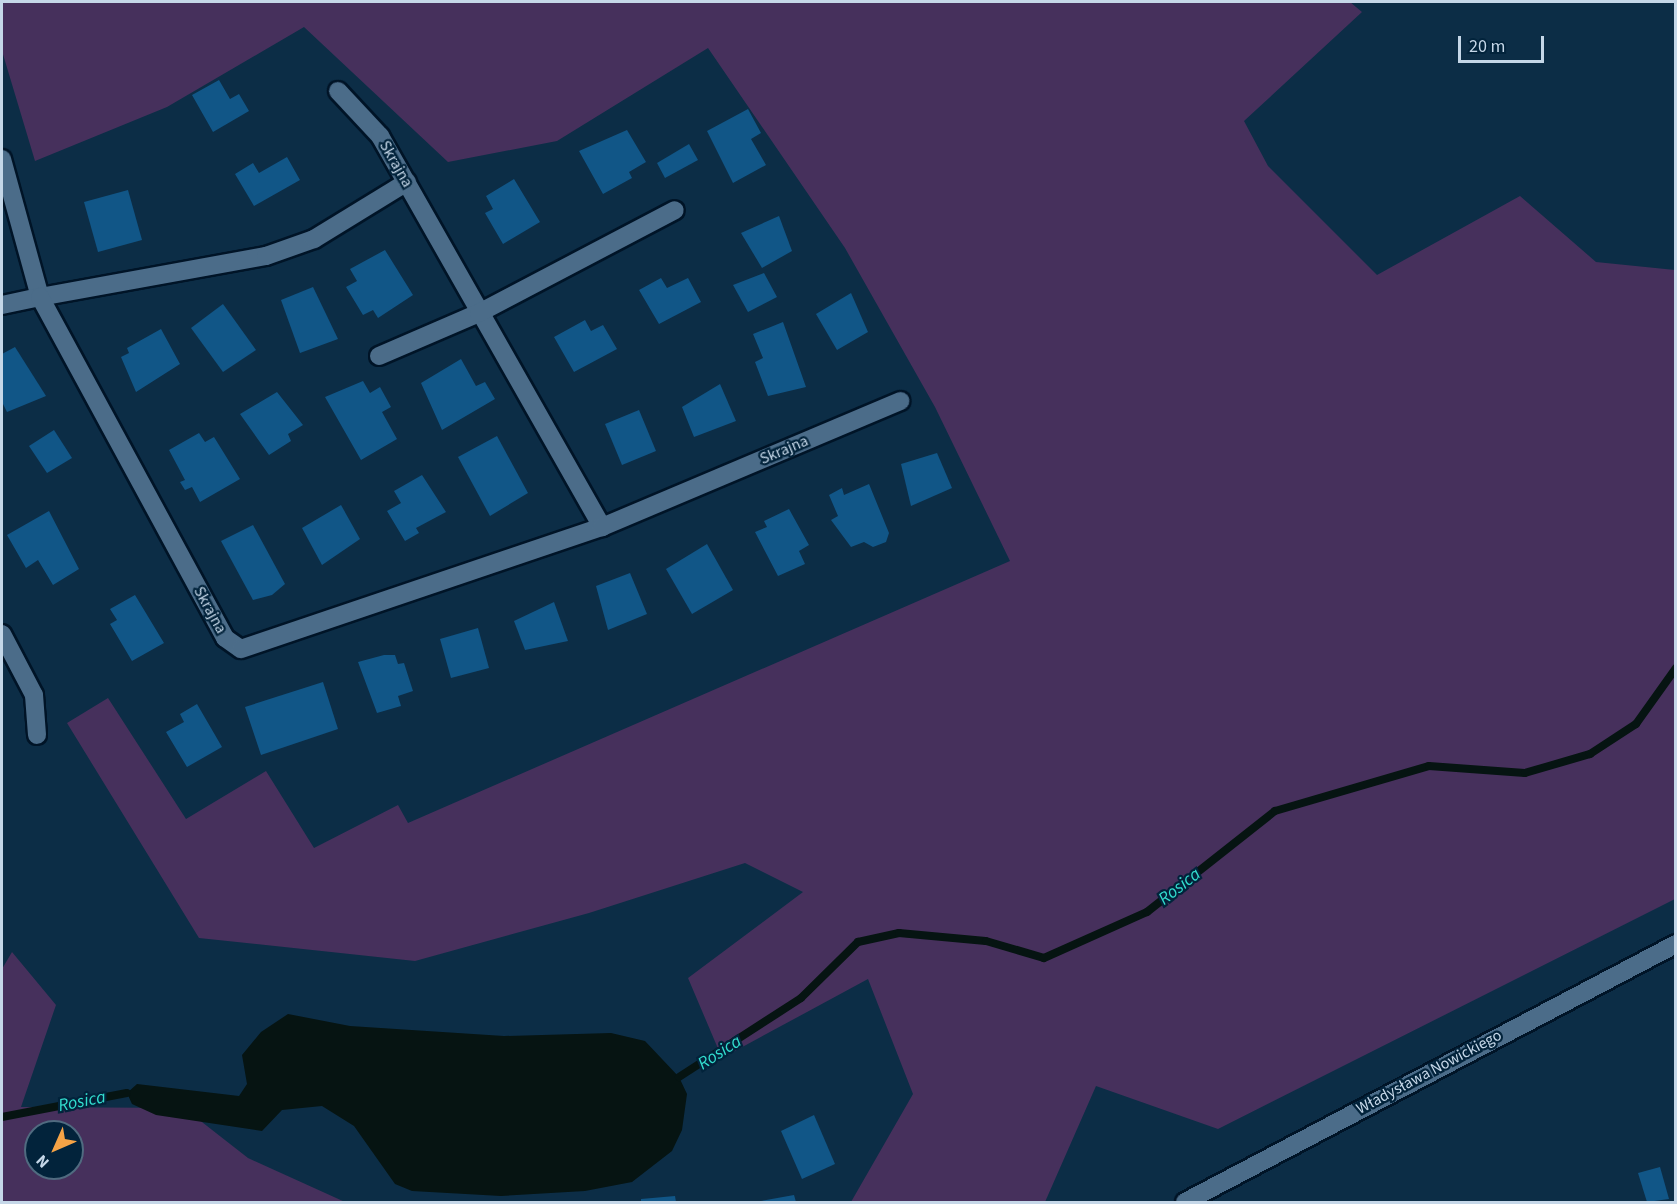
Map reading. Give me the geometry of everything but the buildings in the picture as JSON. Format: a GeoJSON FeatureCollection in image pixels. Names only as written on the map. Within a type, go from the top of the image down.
{"type":"FeatureCollection","features":[{"type":"Feature","properties":{"kind":"street","name":"Skrajna"},"geometry":{"type":"LineString","coordinates":[[338,91],[380,136],[602,528]]}},
{"type":"Feature","properties":{"kind":"street"},"geometry":{"type":"LineString","coordinates":[[2,159],[40,297]]}},
{"type":"Feature","properties":{"kind":"street"},"geometry":{"type":"LineString","coordinates":[[2,305],[266,256],[314,239],[407,182]]}},
{"type":"Feature","properties":{"kind":"street"},"geometry":{"type":"LineString","coordinates":[[379,356],[479,313],[675,210]]}},
{"type":"Feature","properties":{"kind":"street","name":"Skrajna"},"geometry":{"type":"LineString","coordinates":[[40,297],[225,638],[241,649],[602,528],[901,401]]}},
{"type":"Feature","properties":{"kind":"street"},"geometry":{"type":"LineString","coordinates":[[2,634],[34,695],[37,735]]}},
{"type":"Feature","properties":{"kind":"street","name":"Władysława Nowickiego"},"geometry":{"type":"LineString","coordinates":[[1185,1203],[1676,944]]}},
{"type":"Feature","properties":{"kind":"shaded area"},"geometry":{"type":"Polygon","coordinates":[[[2,2],[1350,2],[1362,12],[1244,121],[1268,166],[1377,275],[1520,196],[1596,262],[1675,270],[1675,899],[1218,1129],[1096,1086],[1045,1202],[851,1202],[913,1094],[868,979],[722,1058],[688,978],[803,892],[745,863],[589,913],[415,961],[199,938],[67,723],[108,698],[186,819],[266,771],[314,848],[398,805],[408,823],[1010,561],[935,407],[845,248],[708,48],[557,141],[448,162],[304,27],[167,107],[35,161],[2,51],[2,2]]]}},
{"type":"Feature","properties":{"kind":"shaded area"},"geometry":{"type":"Polygon","coordinates":[[[12,952],[56,1005],[21,1107],[184,1108],[248,1158],[345,1202],[2,1202],[2,969],[12,952]]]}},
{"type":"Feature","properties":{"kind":"shaded area"},"geometry":{"type":"Polygon","coordinates":[[[288,1014],[350,1026],[504,1036],[611,1033],[645,1041],[679,1077],[687,1094],[682,1130],[672,1151],[632,1182],[585,1191],[501,1196],[412,1191],[395,1184],[354,1126],[322,1106],[282,1110],[262,1131],[156,1115],[132,1104],[127,1093],[137,1084],[239,1096],[247,1084],[242,1055],[261,1032],[288,1014]]]}},
{"type":"Feature","properties":{"kind":"waterway","name":"Rosica"},"geometry":{"type":"LineString","coordinates":[[679,1077],[801,998],[858,942],[899,933],[986,941],[1044,958],[1147,912],[1275,811],[1429,766],[1525,773],[1590,754],[1636,724],[1676,668]]}},
{"type":"Feature","properties":{"kind":"waterway","name":"Rosica"},"geometry":{"type":"LineString","coordinates":[[2,1117],[127,1093]]}}]}
